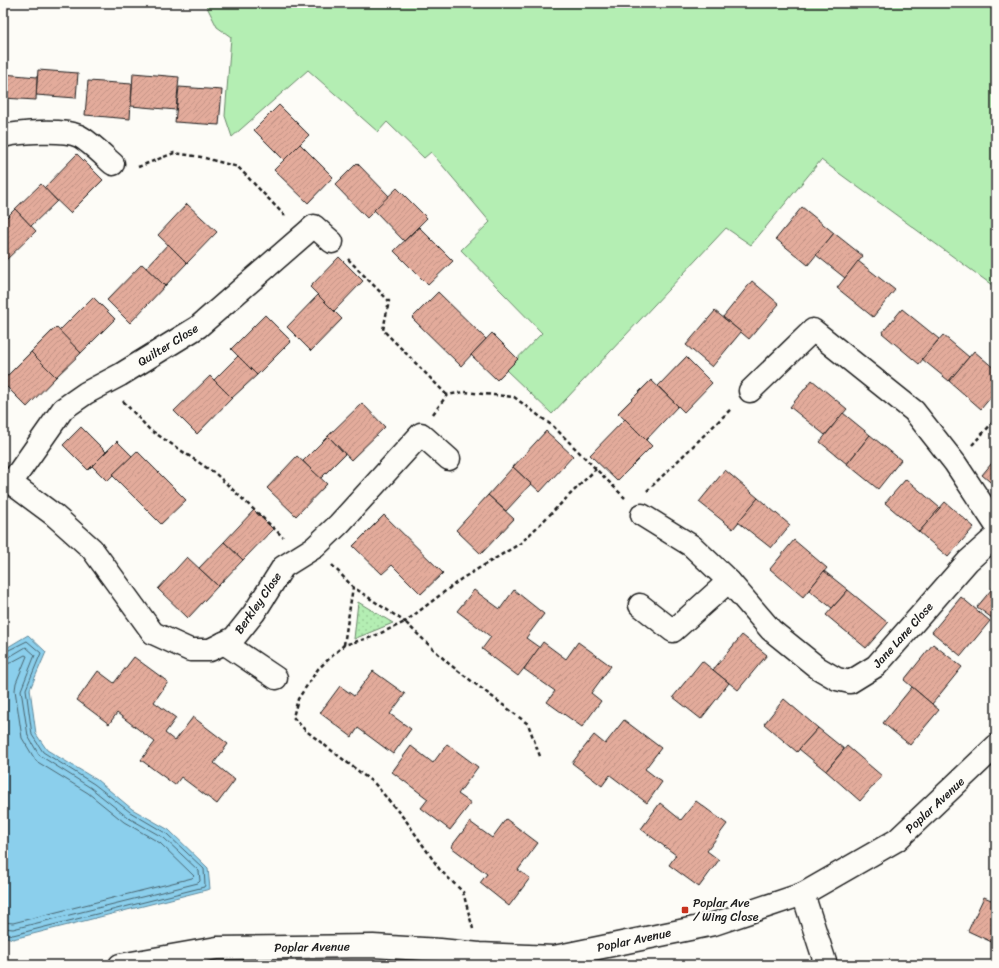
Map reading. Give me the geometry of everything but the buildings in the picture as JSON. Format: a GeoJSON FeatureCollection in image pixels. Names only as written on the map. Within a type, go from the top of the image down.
{"type":"FeatureCollection","features":[{"type":"Feature","properties":{"kind":"street"},"geometry":{"type":"LineString","coordinates":[[3,136],[19,132],[57,133],[79,136],[113,164]]}},
{"type":"Feature","properties":{"kind":"street","name":"Quilter Close"},"geometry":{"type":"LineString","coordinates":[[7,481],[63,409],[86,393],[198,327],[314,226],[332,242]]}},
{"type":"Feature","properties":{"kind":"street"},"geometry":{"type":"LineString","coordinates":[[750,391],[813,330],[914,411],[955,463],[996,525]]}},
{"type":"Feature","properties":{"kind":"street"},"geometry":{"type":"LineString","coordinates":[[422,434],[449,459]]}},
{"type":"Feature","properties":{"kind":"street","name":"Berkley Close"},"geometry":{"type":"LineString","coordinates":[[7,481],[54,515],[92,549],[153,633],[190,650],[210,650],[234,638],[246,623],[283,567],[307,551],[339,524],[422,434]]}},
{"type":"Feature","properties":{"kind":"street","name":"Jane Lane Close"},"geometry":{"type":"LineString","coordinates":[[637,510],[692,546],[729,581],[771,630],[818,668],[836,679],[850,682],[876,666],[968,562],[996,536]]}},
{"type":"Feature","properties":{"kind":"street"},"geometry":{"type":"LineString","coordinates":[[640,604],[673,631],[729,581]]}},
{"type":"Feature","properties":{"kind":"street"},"geometry":{"type":"LineString","coordinates":[[224,643],[276,678]]}},
{"type":"Feature","properties":{"kind":"street","name":"Poplar Avenue"},"geometry":{"type":"LineString","coordinates":[[120,965],[217,948],[373,946],[480,954],[554,957],[714,924],[803,894],[897,840],[994,753]]}},
{"type":"Feature","properties":{"kind":"street"},"geometry":{"type":"LineString","coordinates":[[803,894],[826,965]]}},
{"type":"Feature","properties":{"kind":"path"},"geometry":{"type":"LineString","coordinates":[[113,164],[132,170],[174,153],[201,157],[238,167],[304,235]]}},
{"type":"Feature","properties":{"kind":"path"},"geometry":{"type":"LineString","coordinates":[[332,242],[389,301],[383,330],[447,396]]}},
{"type":"Feature","properties":{"kind":"path"},"geometry":{"type":"LineString","coordinates":[[105,383],[149,429],[216,474],[274,526],[354,587],[405,622],[448,663],[528,724],[541,759]]}},
{"type":"Feature","properties":{"kind":"path"},"geometry":{"type":"LineString","coordinates":[[422,434],[441,402],[447,396],[464,392],[514,397],[554,427],[637,510],[750,391]]}},
{"type":"Feature","properties":{"kind":"path"},"geometry":{"type":"LineString","coordinates":[[955,463],[996,419]]}},
{"type":"Feature","properties":{"kind":"path"},"geometry":{"type":"LineString","coordinates":[[480,954],[463,892],[440,870],[407,822],[375,784],[305,730],[293,717],[298,699],[318,669],[344,645],[372,637],[405,622],[461,579],[521,543],[596,469]]}},
{"type":"Feature","properties":{"kind":"path"},"geometry":{"type":"LineString","coordinates":[[344,645],[354,587]]}},
{"type":"Feature","properties":{"kind":"green space"},"geometry":{"type":"Polygon","coordinates":[[[205,3],[996,3],[996,288],[821,160],[751,245],[726,228],[552,414],[506,370],[542,333],[461,250],[490,222],[431,152],[424,158],[387,122],[378,132],[308,70],[232,137],[225,116],[231,37],[217,27],[205,3]]]}},
{"type":"Feature","properties":{"kind":"green space"},"geometry":{"type":"Polygon","coordinates":[[[358,602],[393,623],[354,639],[358,602]]]}},
{"type":"Feature","properties":{"kind":"water"},"geometry":{"type":"Polygon","coordinates":[[[28,635],[46,652],[30,689],[36,734],[47,750],[97,780],[132,809],[169,830],[208,868],[210,889],[13,939],[3,936],[3,650],[28,635]]]}},
{"type":"Feature","properties":{"kind":"place","name":"Poplar Ave / Wing Close"},"geometry":{"type":"Point","coordinates":[685,910]}}]}
